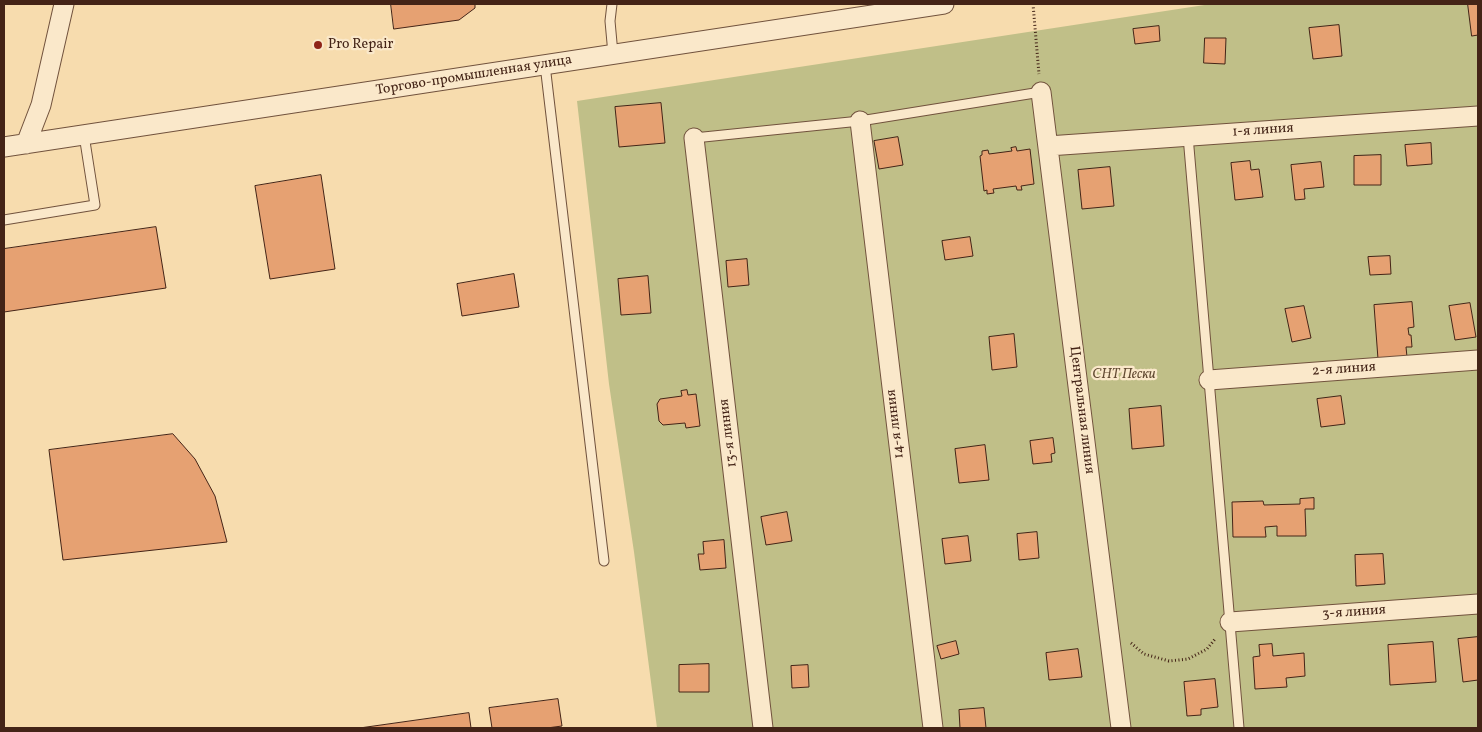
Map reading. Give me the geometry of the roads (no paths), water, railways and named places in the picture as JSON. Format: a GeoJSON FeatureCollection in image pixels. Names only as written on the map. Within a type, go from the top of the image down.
{"type":"FeatureCollection","features":[{"type":"Feature","properties":{"kind":"street"},"geometry":{"type":"LineString","coordinates":[[26,144],[41,105],[64,4]]}},
{"type":"Feature","properties":{"kind":"street","name":"Торгово-промышленная улица"},"geometry":{"type":"LineString","coordinates":[[4,148],[944,4]]}},
{"type":"Feature","properties":{"kind":"street","name":"Центральная линия"},"geometry":{"type":"LineString","coordinates":[[1041,92],[1122,728]]}},
{"type":"Feature","properties":{"kind":"street","name":"1-я линия"},"geometry":{"type":"LineString","coordinates":[[1048,146],[1478,116]]}},
{"type":"Feature","properties":{"kind":"street","name":"14-я линия"},"geometry":{"type":"LineString","coordinates":[[860,121],[933,728]]}},
{"type":"Feature","properties":{"kind":"street","name":"13-я линия"},"geometry":{"type":"LineString","coordinates":[[694,138],[763,728]]}},
{"type":"Feature","properties":{"kind":"street","name":"2-я линия"},"geometry":{"type":"LineString","coordinates":[[1209,380],[1478,360]]}},
{"type":"Feature","properties":{"kind":"street","name":"3-я линия"},"geometry":{"type":"LineString","coordinates":[[1230,622],[1478,604]]}},
{"type":"Feature","properties":{"kind":"lane"},"geometry":{"type":"LineString","coordinates":[[612,4],[610,21],[613,54]]}},
{"type":"Feature","properties":{"kind":"lane"},"geometry":{"type":"LineString","coordinates":[[545,65],[604,561]]}},
{"type":"Feature","properties":{"kind":"lane"},"geometry":{"type":"LineString","coordinates":[[694,138],[860,121],[1041,92]]}},
{"type":"Feature","properties":{"kind":"lane"},"geometry":{"type":"LineString","coordinates":[[4,220],[95,206],[84,135]]}},
{"type":"Feature","properties":{"kind":"lane"},"geometry":{"type":"LineString","coordinates":[[1188,136],[1239,728]]}},
{"type":"Feature","properties":{"kind":"place","name":"Pro Repair"},"geometry":{"type":"Point","coordinates":[318,45]}},
{"type":"Feature","properties":{"kind":"park label","name":"СНТ Пески"},"geometry":{"type":"Point","coordinates":[1124,375]}}]}
